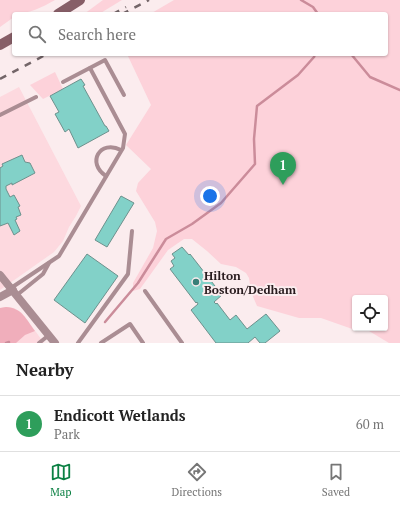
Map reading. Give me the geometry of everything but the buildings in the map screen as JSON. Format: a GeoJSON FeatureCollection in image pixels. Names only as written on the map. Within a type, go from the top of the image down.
{"type":"FeatureCollection","features":[{"type":"Feature","properties":{"kind":"main road"},"geometry":{"type":"LineString","coordinates":[[61,12],[80,0]]}},
{"type":"Feature","properties":{"kind":"main road"},"geometry":{"type":"LineString","coordinates":[[0,45],[12,38]]}},
{"type":"Feature","properties":{"kind":"street"},"geometry":{"type":"LineString","coordinates":[[0,275],[55,343]]}},
{"type":"Feature","properties":{"kind":"street"},"geometry":{"type":"LineString","coordinates":[[0,297],[14,291]]}},
{"type":"Feature","properties":{"kind":"lane"},"geometry":{"type":"LineString","coordinates":[[63,82],[106,60],[124,95]]}},
{"type":"Feature","properties":{"kind":"lane"},"geometry":{"type":"LineString","coordinates":[[14,291],[35,270],[59,256],[121,150],[125,134],[90,68]]}},
{"type":"Feature","properties":{"kind":"lane"},"geometry":{"type":"LineString","coordinates":[[0,115],[36,97]]}},
{"type":"Feature","properties":{"kind":"lane"},"geometry":{"type":"LineString","coordinates":[[106,176],[97,166],[96,162],[99,153],[102,150],[112,147],[121,150]]}},
{"type":"Feature","properties":{"kind":"lane"},"geometry":{"type":"LineString","coordinates":[[78,343],[128,274],[132,232]]}},
{"type":"Feature","properties":{"kind":"lane"},"geometry":{"type":"LineString","coordinates":[[14,291],[43,274],[49,263]]}},
{"type":"Feature","properties":{"kind":"lane"},"geometry":{"type":"LineString","coordinates":[[145,291],[182,343]]}},
{"type":"Feature","properties":{"kind":"lane"},"geometry":{"type":"LineString","coordinates":[[101,343],[130,324],[143,343]]}},
{"type":"Feature","properties":{"kind":"lane"},"geometry":{"type":"LineString","coordinates":[[40,343],[49,335]]}},
{"type":"Feature","properties":{"kind":"lane"},"geometry":{"type":"LineString","coordinates":[[81,338],[84,343]]}},
{"type":"Feature","properties":{"kind":"shaded area"},"geometry":{"type":"Polygon","coordinates":[[[0,0],[55,0],[28,12],[12,12],[12,18],[0,27],[0,0]]]}},
{"type":"Feature","properties":{"kind":"shaded area"},"geometry":{"type":"Polygon","coordinates":[[[103,0],[122,0],[102,12],[87,12],[103,0]]]}},
{"type":"Feature","properties":{"kind":"shaded area"},"geometry":{"type":"Polygon","coordinates":[[[174,0],[400,0],[400,343],[389,343],[369,331],[388,331],[388,295],[352,295],[352,329],[321,318],[299,318],[257,306],[251,292],[249,278],[246,273],[236,267],[221,264],[192,239],[184,239],[168,250],[140,289],[133,291],[133,283],[153,248],[157,231],[155,222],[136,191],[138,183],[151,169],[126,145],[151,105],[128,56],[388,56],[388,12],[153,12],[174,0]]]}},
{"type":"Feature","properties":{"kind":"shaded area"},"geometry":{"type":"Polygon","coordinates":[[[55,72],[63,89],[43,99],[30,85],[55,72]]]}},
{"type":"Feature","properties":{"kind":"shaded area"},"geometry":{"type":"Polygon","coordinates":[[[19,87],[81,206],[63,241],[54,252],[0,290],[0,97],[19,87]]]}},
{"type":"Feature","properties":{"kind":"shaded area"},"geometry":{"type":"Polygon","coordinates":[[[6,307],[16,309],[20,312],[35,331],[25,335],[16,343],[0,343],[0,308],[6,307]]]}},
{"type":"Feature","properties":{"kind":"shaded area"},"geometry":{"type":"Polygon","coordinates":[[[0,308],[14,308],[22,313],[44,343],[0,343],[0,308]]]}},
{"type":"Feature","properties":{"kind":"waterway"},"geometry":{"type":"LineString","coordinates":[[301,0],[313,7],[317,12]]}},
{"type":"Feature","properties":{"kind":"waterway"},"geometry":{"type":"LineString","coordinates":[[105,322],[138,283],[166,239],[192,224],[221,203],[255,164],[254,139],[257,106],[298,75],[314,56]]}},
{"type":"Feature","properties":{"kind":"waterway"},"geometry":{"type":"LineString","coordinates":[[353,56],[370,77],[400,90]]}},
{"type":"Feature","properties":{"kind":"railway"},"geometry":{"type":"LineString","coordinates":[[126,12],[149,0]]}},
{"type":"Feature","properties":{"kind":"railway"},"geometry":{"type":"LineString","coordinates":[[117,12],[126,7]]}},
{"type":"Feature","properties":{"kind":"railway"},"geometry":{"type":"LineString","coordinates":[[0,79],[43,56]]}},
{"type":"Feature","properties":{"kind":"place","name":"Endicott Wetlands"},"geometry":{"type":"Point","coordinates":[283,185]}},
{"type":"Feature","properties":{"kind":"place","name":"Hilton Boston/Dedham"},"geometry":{"type":"Point","coordinates":[196,282]}}]}
